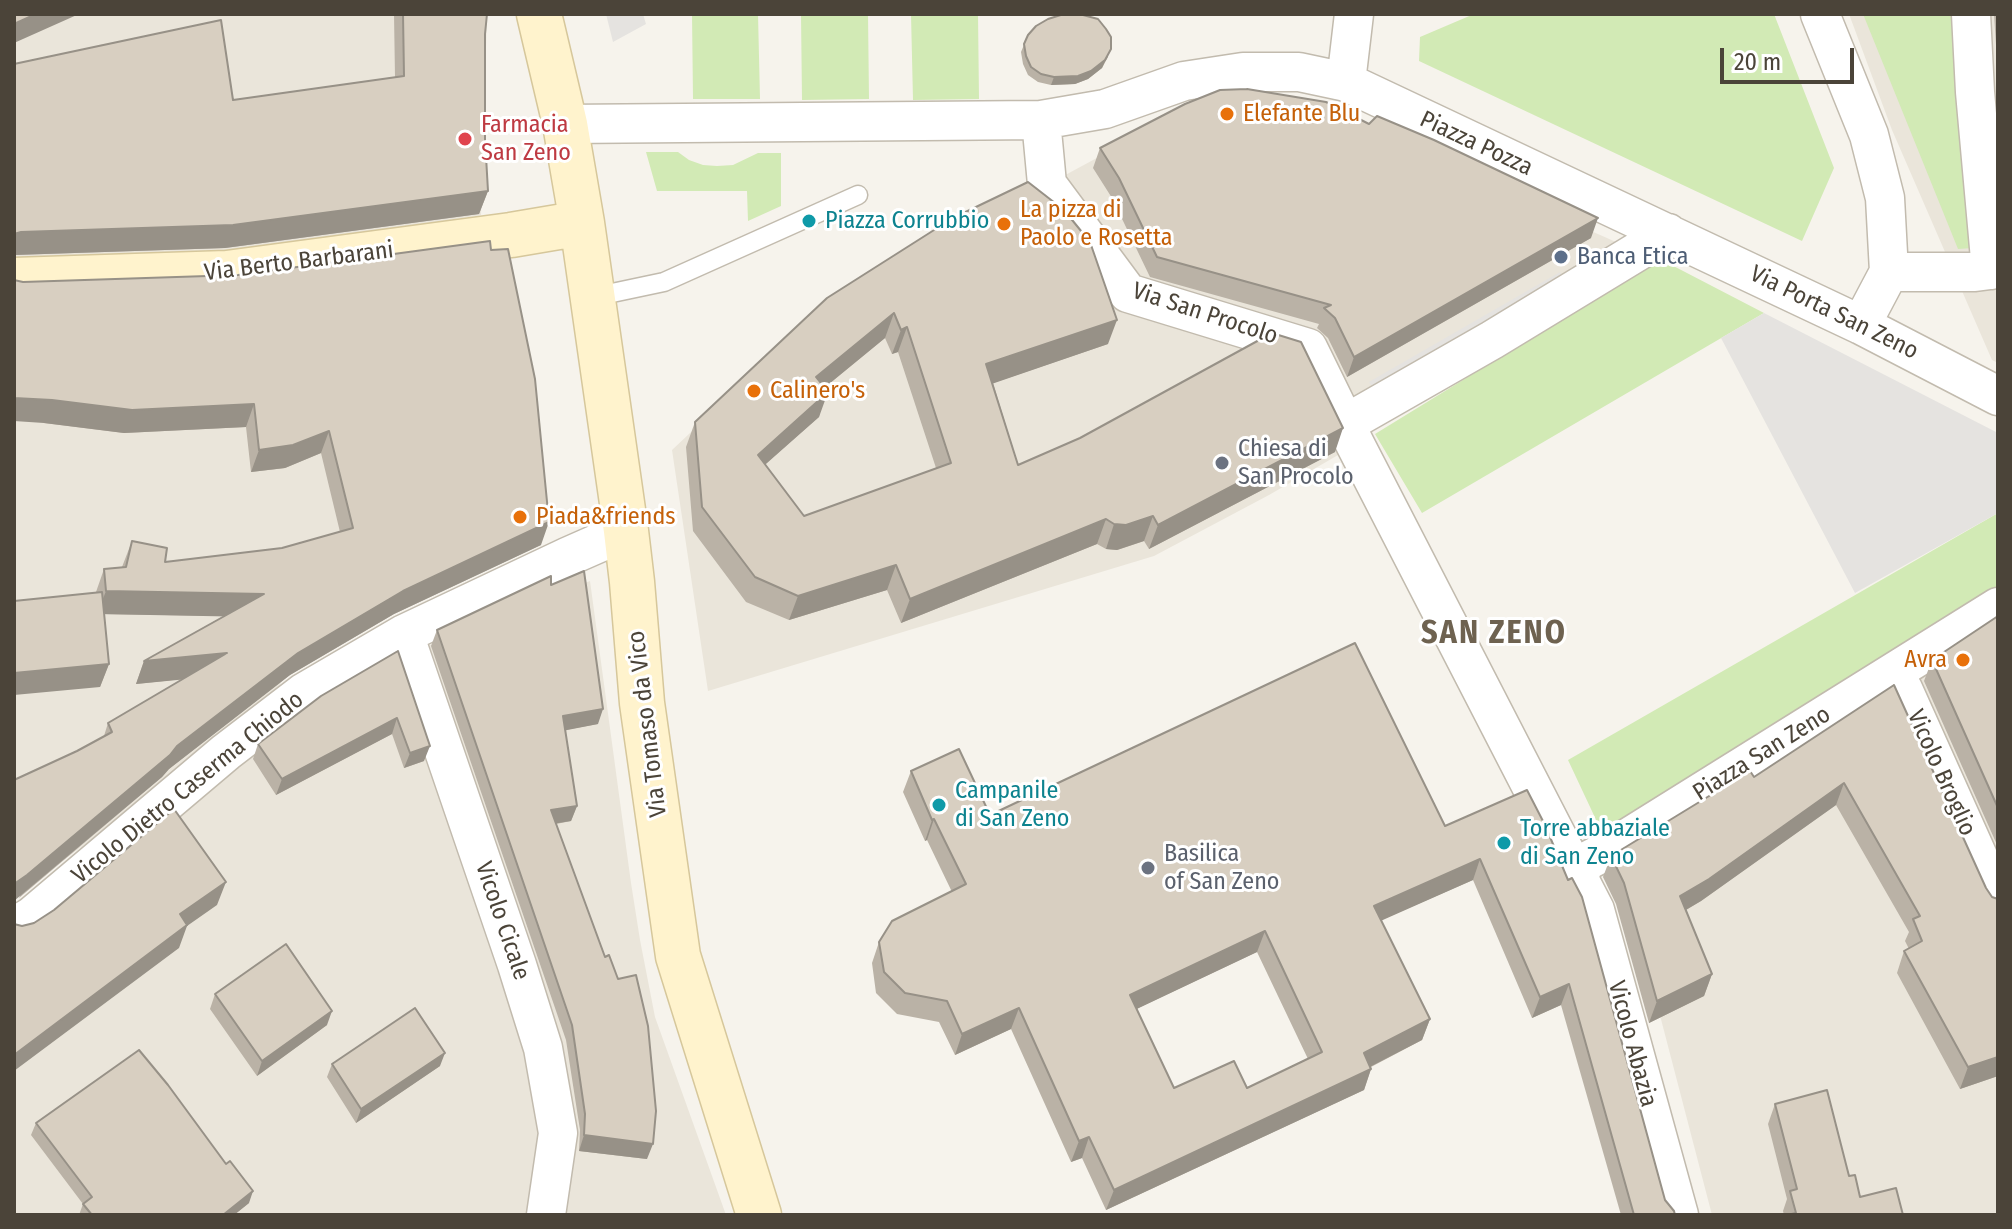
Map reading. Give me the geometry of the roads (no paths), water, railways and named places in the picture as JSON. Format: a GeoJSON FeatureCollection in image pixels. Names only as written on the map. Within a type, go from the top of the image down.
{"type":"FeatureCollection","features":[{"type":"Feature","properties":{"kind":"street"},"geometry":{"type":"LineString","coordinates":[[539,14],[565,124],[582,223]]}},
{"type":"Feature","properties":{"kind":"street"},"geometry":{"type":"LineString","coordinates":[[565,124],[1041,120],[1105,109],[1184,81],[1243,72],[1299,72],[1346,82],[1354,14]]}},
{"type":"Feature","properties":{"kind":"street"},"geometry":{"type":"LineString","coordinates":[[1820,14],[1869,135],[1885,198],[1889,272],[1861,325]]}},
{"type":"Feature","properties":{"kind":"street"},"geometry":{"type":"LineString","coordinates":[[1889,272],[1995,270],[1975,92],[1971,14]]}},
{"type":"Feature","properties":{"kind":"street","name":"Piazza Pozza"},"geometry":{"type":"LineString","coordinates":[[1346,82],[1668,233]]}},
{"type":"Feature","properties":{"kind":"street","name":"Via San Procolo"},"geometry":{"type":"LineString","coordinates":[[1041,120],[1047,184],[1128,293],[1308,348],[1350,434]]}},
{"type":"Feature","properties":{"kind":"street","name":"Via Berto Barbarani"},"geometry":{"type":"LineString","coordinates":[[14,280],[227,273],[582,223]]}},
{"type":"Feature","properties":{"kind":"street","name":"Via Tomaso da Vico"},"geometry":{"type":"LineString","coordinates":[[582,223],[626,531],[642,703],[678,956],[759,1215]]}},
{"type":"Feature","properties":{"kind":"street"},"geometry":{"type":"LineString","coordinates":[[1579,876],[1350,434],[1492,340],[1668,233]]}},
{"type":"Feature","properties":{"kind":"street","name":"Via Porta San Zeno"},"geometry":{"type":"LineString","coordinates":[[1668,233],[1861,325],[1998,396]]}},
{"type":"Feature","properties":{"kind":"street","name":"Vicolo Dietro Caserma Chiodo"},"geometry":{"type":"LineString","coordinates":[[14,927],[32,916],[226,752],[303,693],[404,634],[626,531]]}},
{"type":"Feature","properties":{"kind":"street","name":"Piazza San Zeno"},"geometry":{"type":"LineString","coordinates":[[1579,876],[1585,862],[1998,607]]}},
{"type":"Feature","properties":{"kind":"street","name":"Vicolo Cicale"},"geometry":{"type":"LineString","coordinates":[[404,634],[543,1048],[558,1133],[546,1215]]}},
{"type":"Feature","properties":{"kind":"street","name":"Vicolo Broglio"},"geometry":{"type":"LineString","coordinates":[[1903,689],[1998,901]]}},
{"type":"Feature","properties":{"kind":"street","name":"Vicolo Abazia"},"geometry":{"type":"LineString","coordinates":[[1579,876],[1595,910],[1679,1215]]}},
{"type":"Feature","properties":{"kind":"lane"},"geometry":{"type":"LineString","coordinates":[[593,297],[664,282],[858,195]]}},
{"type":"Feature","properties":{"kind":"place","name":"Elefante Blu"},"geometry":{"type":"Point","coordinates":[1227,114]}},
{"type":"Feature","properties":{"kind":"place","name":"Farmacia San Zeno"},"geometry":{"type":"Point","coordinates":[465,139]}},
{"type":"Feature","properties":{"kind":"place","name":"Piazza Corrubbio"},"geometry":{"type":"Point","coordinates":[809,221]}},
{"type":"Feature","properties":{"kind":"place","name":"La pizza di Paolo e Rosetta"},"geometry":{"type":"Point","coordinates":[1004,224]}},
{"type":"Feature","properties":{"kind":"place","name":"Banca Etica"},"geometry":{"type":"Point","coordinates":[1561,257]}},
{"type":"Feature","properties":{"kind":"place","name":"Calinero's"},"geometry":{"type":"Point","coordinates":[754,391]}},
{"type":"Feature","properties":{"kind":"place","name":"Chiesa di San Procolo"},"geometry":{"type":"Point","coordinates":[1222,463]}},
{"type":"Feature","properties":{"kind":"place","name":"Piada&friends"},"geometry":{"type":"Point","coordinates":[520,517]}},
{"type":"Feature","properties":{"kind":"place","name":"Avra"},"geometry":{"type":"Point","coordinates":[1963,660]}},
{"type":"Feature","properties":{"kind":"place","name":"Campanile di San Zeno"},"geometry":{"type":"Point","coordinates":[939,805]}},
{"type":"Feature","properties":{"kind":"place","name":"Torre abbaziale di San Zeno"},"geometry":{"type":"Point","coordinates":[1504,843]}},
{"type":"Feature","properties":{"kind":"place","name":"Basilica of San Zeno"},"geometry":{"type":"Point","coordinates":[1148,868]}},
{"type":"Feature","properties":{"kind":"district","name":"SAN ZENO"},"geometry":{"type":"Point","coordinates":[1494,634]}}]}
